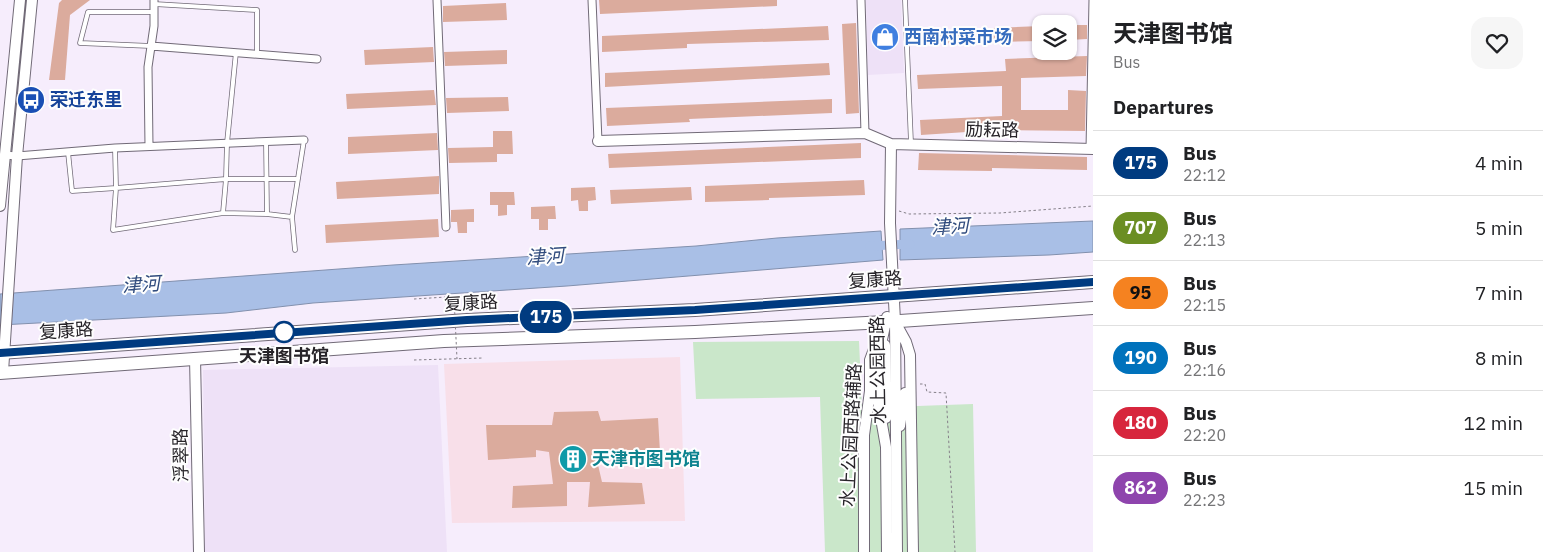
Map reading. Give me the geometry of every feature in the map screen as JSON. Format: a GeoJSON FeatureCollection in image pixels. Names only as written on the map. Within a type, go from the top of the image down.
{"type":"FeatureCollection","features":[{"type":"Feature","properties":{"kind":"highway","name":"复康路"},"geometry":{"type":"LineString","coordinates":[[2,353],[467,320],[695,310],[1093,282]]}},
{"type":"Feature","properties":{"kind":"highway","name":"复康路"},"geometry":{"type":"LineString","coordinates":[[1,372],[444,341],[696,332],[890,322],[1093,308]]}},
{"type":"Feature","properties":{"kind":"street"},"geometry":{"type":"LineString","coordinates":[[0,206],[20,0]]}},
{"type":"Feature","properties":{"kind":"street"},"geometry":{"type":"LineString","coordinates":[[1,372],[32,0]]}},
{"type":"Feature","properties":{"kind":"street"},"geometry":{"type":"LineString","coordinates":[[437,0],[446,227]]}},
{"type":"Feature","properties":{"kind":"street"},"geometry":{"type":"LineString","coordinates":[[592,0],[598,141],[865,133],[891,144]]}},
{"type":"Feature","properties":{"kind":"street"},"geometry":{"type":"LineString","coordinates":[[861,0],[865,133]]}},
{"type":"Feature","properties":{"kind":"street"},"geometry":{"type":"LineString","coordinates":[[1092,149],[1093,0]]}},
{"type":"Feature","properties":{"kind":"street"},"geometry":{"type":"LineString","coordinates":[[149,146],[148,67],[154,5]]}},
{"type":"Feature","properties":{"kind":"street"},"geometry":{"type":"LineString","coordinates":[[151,46],[317,59]]}},
{"type":"Feature","properties":{"kind":"street"},"geometry":{"type":"LineString","coordinates":[[4,155],[18,156],[149,146],[304,140]]}},
{"type":"Feature","properties":{"kind":"street","name":"励耘路"},"geometry":{"type":"LineString","coordinates":[[891,144],[1092,149]]}},
{"type":"Feature","properties":{"kind":"street","name":"水上公园西路"},"geometry":{"type":"LineString","coordinates":[[888,552],[891,446],[890,322],[893,296],[890,223],[891,144]]}},
{"type":"Feature","properties":{"kind":"street"},"geometry":{"type":"LineString","coordinates":[[890,322],[906,342],[910,355],[913,552]]}},
{"type":"Feature","properties":{"kind":"street","name":"水上公园西路"},"geometry":{"type":"LineString","coordinates":[[890,322],[877,362],[877,396],[891,446],[897,552]]}},
{"type":"Feature","properties":{"kind":"street","name":"水上公园西路辅路"},"geometry":{"type":"LineString","coordinates":[[864,552],[864,435],[870,391],[870,360],[890,322]]}},
{"type":"Feature","properties":{"kind":"street","name":"浮翠路"},"geometry":{"type":"LineString","coordinates":[[195,358],[199,552]]}},
{"type":"Feature","properties":{"kind":"lane"},"geometry":{"type":"LineString","coordinates":[[905,0],[911,145]]}},
{"type":"Feature","properties":{"kind":"lane"},"geometry":{"type":"LineString","coordinates":[[151,46],[80,44],[88,12],[154,5],[257,10],[257,54]]}},
{"type":"Feature","properties":{"kind":"lane"},"geometry":{"type":"LineString","coordinates":[[223,213],[227,143],[236,52]]}},
{"type":"Feature","properties":{"kind":"lane"},"geometry":{"type":"LineString","coordinates":[[295,250],[292,217],[304,140]]}},
{"type":"Feature","properties":{"kind":"lane"},"geometry":{"type":"LineString","coordinates":[[266,141],[267,214]]}},
{"type":"Feature","properties":{"kind":"lane"},"geometry":{"type":"LineString","coordinates":[[115,148],[116,188],[113,230],[223,213],[267,214],[292,217]]}},
{"type":"Feature","properties":{"kind":"lane"},"geometry":{"type":"LineString","coordinates":[[68,152],[72,191],[226,179],[298,180]]}},
{"type":"Feature","properties":{"kind":"path"},"geometry":{"type":"LineString","coordinates":[[890,208],[909,214],[972,213],[1093,206]]}},
{"type":"Feature","properties":{"kind":"path"},"geometry":{"type":"LineString","coordinates":[[414,299],[479,295]]}},
{"type":"Feature","properties":{"kind":"path"},"geometry":{"type":"LineString","coordinates":[[454,297],[457,359]]}},
{"type":"Feature","properties":{"kind":"path"},"geometry":{"type":"LineString","coordinates":[[414,360],[483,358]]}},
{"type":"Feature","properties":{"kind":"path"},"geometry":{"type":"LineString","coordinates":[[911,384],[925,384],[927,392],[946,392],[955,552]]}},
{"type":"Feature","properties":{"kind":"shaded area","name":"西南村菜市场"},"geometry":{"type":"Polygon","coordinates":[[[866,0],[901,0],[904,73],[868,75],[866,0]]]}},
{"type":"Feature","properties":{"kind":"shaded area"},"geometry":{"type":"Polygon","coordinates":[[[680,357],[685,521],[452,523],[444,364],[680,357]]]}},
{"type":"Feature","properties":{"kind":"shaded area"},"geometry":{"type":"Polygon","coordinates":[[[438,365],[447,552],[205,552],[203,370],[438,365]]]}},
{"type":"Feature","properties":{"kind":"green space"},"geometry":{"type":"Polygon","coordinates":[[[859,341],[862,408],[973,404],[976,552],[825,552],[820,397],[696,399],[693,342],[859,341]]]}},
{"type":"Feature","properties":{"kind":"water"},"geometry":{"type":"Polygon","coordinates":[[[1093,221],[1093,252],[900,260],[900,229],[1093,221]]]}},
{"type":"Feature","properties":{"kind":"water"},"geometry":{"type":"Polygon","coordinates":[[[881,231],[883,260],[567,286],[313,303],[226,313],[0,325],[0,294],[393,265],[696,246],[881,231]]]}},
{"type":"Feature","properties":{"kind":"building"},"geometry":{"type":"Polygon","coordinates":[[[62,0],[90,0],[70,15],[65,80],[49,80],[59,3],[62,0]]]}},
{"type":"Feature","properties":{"kind":"building"},"geometry":{"type":"Polygon","coordinates":[[[599,0],[777,0],[777,6],[600,14],[599,0]]]}},
{"type":"Feature","properties":{"kind":"building"},"geometry":{"type":"Polygon","coordinates":[[[506,3],[507,20],[443,22],[443,6],[506,3]]]}},
{"type":"Feature","properties":{"kind":"building"},"geometry":{"type":"Polygon","coordinates":[[[856,23],[859,113],[846,114],[842,24],[856,23]]]}},
{"type":"Feature","properties":{"kind":"building"},"geometry":{"type":"Polygon","coordinates":[[[1077,25],[1087,25],[1087,39],[1077,40],[1077,25]]]}},
{"type":"Feature","properties":{"kind":"building"},"geometry":{"type":"Polygon","coordinates":[[[828,26],[829,40],[687,44],[687,48],[602,52],[602,36],[828,26]]]}},
{"type":"Feature","properties":{"kind":"building"},"geometry":{"type":"Polygon","coordinates":[[[1032,26],[1032,41],[918,44],[918,31],[1032,26]]]}},
{"type":"Feature","properties":{"kind":"building"},"geometry":{"type":"Polygon","coordinates":[[[433,47],[434,62],[365,65],[364,50],[433,47]]]}},
{"type":"Feature","properties":{"kind":"building"},"geometry":{"type":"Polygon","coordinates":[[[507,50],[507,64],[445,66],[444,52],[507,50]]]}},
{"type":"Feature","properties":{"kind":"building"},"geometry":{"type":"Polygon","coordinates":[[[1077,56],[1087,56],[1086,76],[1021,78],[1021,110],[1068,110],[1068,90],[1086,91],[1085,131],[997,130],[921,135],[920,120],[1002,116],[1002,86],[918,89],[917,75],[1006,71],[1005,59],[1077,60],[1077,56]]]}},
{"type":"Feature","properties":{"kind":"building"},"geometry":{"type":"Polygon","coordinates":[[[829,63],[830,75],[605,87],[605,73],[829,63]]]}},
{"type":"Feature","properties":{"kind":"building"},"geometry":{"type":"Polygon","coordinates":[[[434,90],[436,105],[347,109],[346,94],[434,90]]]}},
{"type":"Feature","properties":{"kind":"building"},"geometry":{"type":"Polygon","coordinates":[[[508,97],[509,111],[447,113],[446,98],[508,97]]]}},
{"type":"Feature","properties":{"kind":"building"},"geometry":{"type":"Polygon","coordinates":[[[832,99],[832,113],[689,119],[690,122],[607,126],[606,108],[832,99]]]}},
{"type":"Feature","properties":{"kind":"building"},"geometry":{"type":"Polygon","coordinates":[[[493,131],[512,131],[513,154],[497,154],[497,162],[449,163],[448,148],[493,147],[493,131]]]}},
{"type":"Feature","properties":{"kind":"building"},"geometry":{"type":"Polygon","coordinates":[[[437,133],[438,150],[348,154],[348,137],[437,133]]]}},
{"type":"Feature","properties":{"kind":"building"},"geometry":{"type":"Polygon","coordinates":[[[861,143],[861,158],[609,168],[608,154],[861,143]]]}},
{"type":"Feature","properties":{"kind":"building"},"geometry":{"type":"Polygon","coordinates":[[[919,153],[1087,157],[1087,170],[992,168],[992,171],[918,170],[919,153]]]}},
{"type":"Feature","properties":{"kind":"building"},"geometry":{"type":"Polygon","coordinates":[[[439,176],[439,194],[337,199],[336,182],[439,176]]]}},
{"type":"Feature","properties":{"kind":"building"},"geometry":{"type":"Polygon","coordinates":[[[864,180],[865,195],[705,202],[705,186],[864,180]]]}},
{"type":"Feature","properties":{"kind":"building"},"geometry":{"type":"Polygon","coordinates":[[[595,187],[596,200],[588,201],[588,211],[579,211],[578,200],[571,201],[571,188],[595,187]]]}},
{"type":"Feature","properties":{"kind":"building"},"geometry":{"type":"Polygon","coordinates":[[[691,187],[692,200],[611,204],[610,190],[691,187]]]}},
{"type":"Feature","properties":{"kind":"building"},"geometry":{"type":"Polygon","coordinates":[[[490,192],[514,192],[515,205],[507,205],[507,215],[498,216],[498,205],[490,205],[490,192]]]}},
{"type":"Feature","properties":{"kind":"building"},"geometry":{"type":"Polygon","coordinates":[[[555,206],[556,219],[548,219],[548,230],[539,230],[539,219],[531,219],[531,207],[555,206]]]}},
{"type":"Feature","properties":{"kind":"building"},"geometry":{"type":"Polygon","coordinates":[[[474,209],[474,222],[467,222],[467,233],[458,233],[457,222],[451,222],[451,210],[474,209]]]}},
{"type":"Feature","properties":{"kind":"building"},"geometry":{"type":"Polygon","coordinates":[[[438,219],[439,237],[326,243],[325,225],[438,219]]]}},
{"type":"Feature","properties":{"kind":"building","name":"天津市图书馆"},"geometry":{"type":"Polygon","coordinates":[[[598,411],[601,421],[658,418],[660,452],[620,455],[619,450],[595,452],[602,482],[642,483],[645,504],[588,507],[590,482],[567,482],[567,506],[512,508],[513,486],[553,484],[549,452],[536,450],[536,457],[488,460],[486,425],[552,425],[554,412],[598,411]]]}},
{"type":"Feature","properties":{"kind":"waterway","name":"津河"},"geometry":{"type":"LineString","coordinates":[[870,246],[910,244]]}},
{"type":"Feature","properties":{"kind":"bus line","name":"175"},"geometry":{"type":"LineString","coordinates":[[0,353],[467,320],[695,310],[1093,282]]}},
{"type":"Feature","properties":{"kind":"place","name":"西南村菜市场"},"geometry":{"type":"Point","coordinates":[885,37]}},
{"type":"Feature","properties":{"kind":"place","name":"荣迁东里"},"geometry":{"type":"Point","coordinates":[31,100]}},
{"type":"Feature","properties":{"kind":"place","name":"天津图书馆"},"geometry":{"type":"Point","coordinates":[284,332]}},
{"type":"Feature","properties":{"kind":"place","name":"天津市图书馆"},"geometry":{"type":"Point","coordinates":[573,459]}}]}
